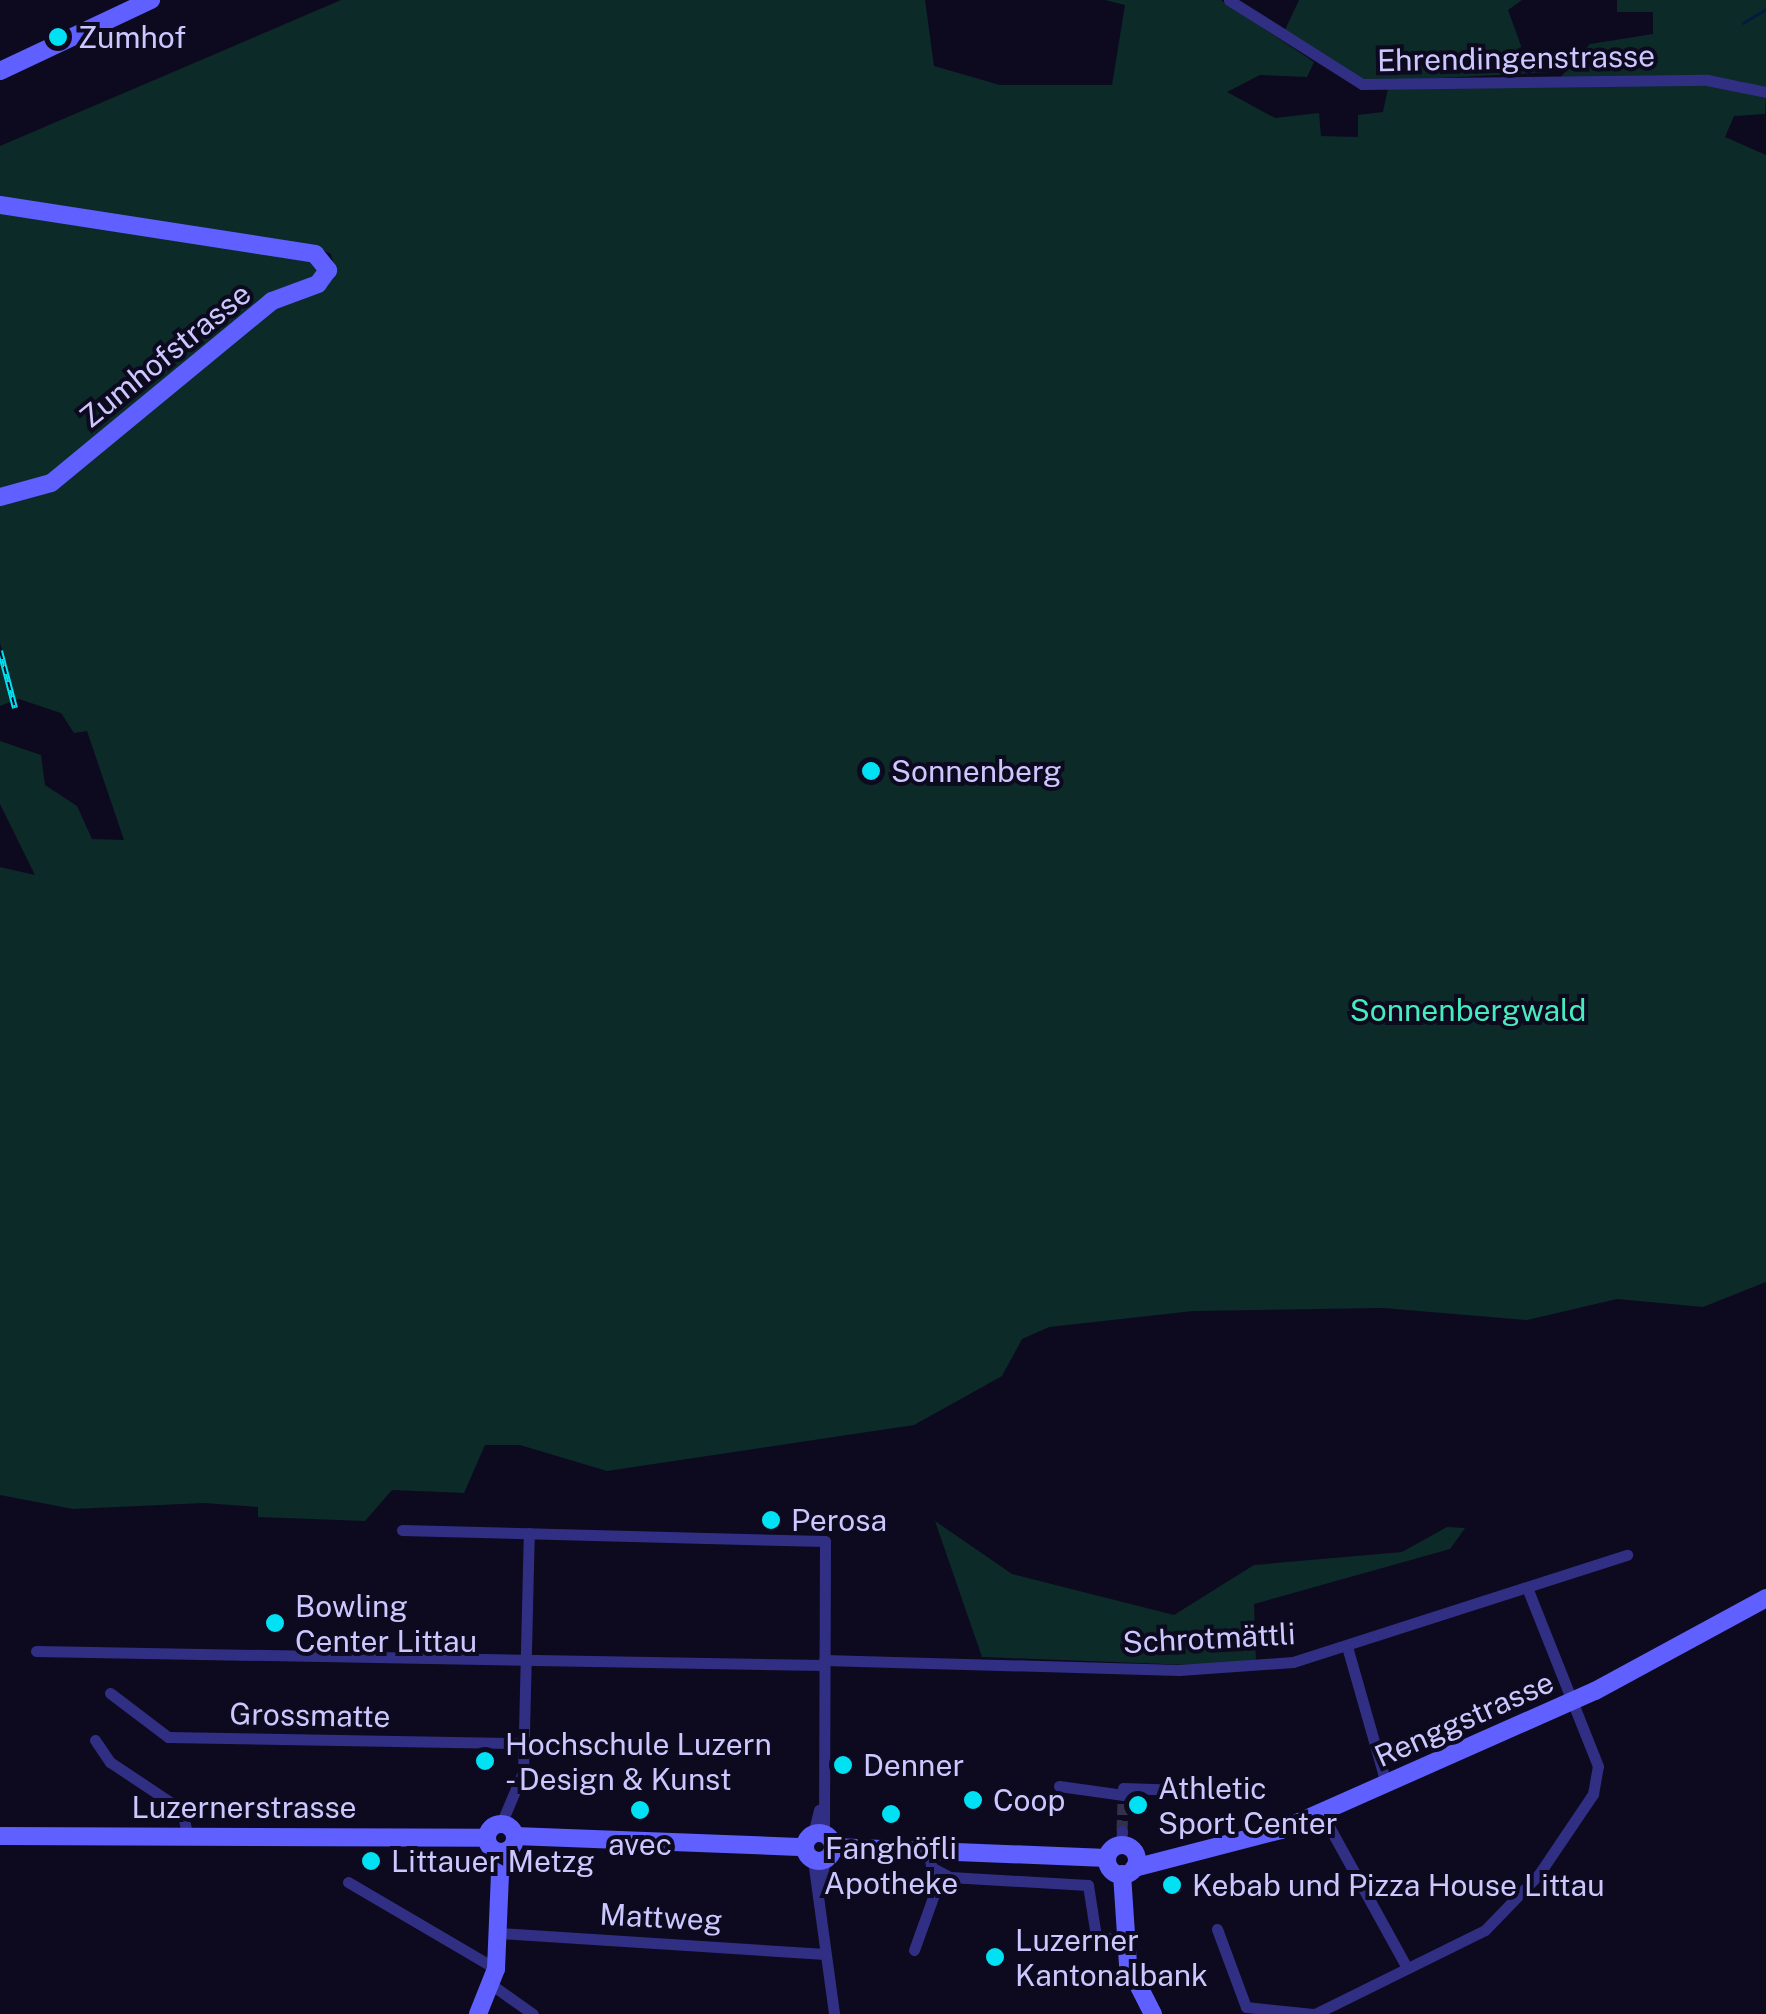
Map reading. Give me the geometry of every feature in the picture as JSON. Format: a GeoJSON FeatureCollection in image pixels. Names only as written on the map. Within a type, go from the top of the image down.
{"type":"FeatureCollection","features":[{"type":"Feature","properties":{"kind":"main road"},"geometry":{"type":"LineString","coordinates":[[4,63],[151,0]]}},
{"type":"Feature","properties":{"kind":"main road","name":"Zumhofstrasse"},"geometry":{"type":"LineString","coordinates":[[0,205],[315,254],[328,270],[318,284],[272,301],[51,483],[0,497]]}},
{"type":"Feature","properties":{"kind":"main road","name":"Renggstrasse"},"geometry":{"type":"LineString","coordinates":[[1128,1871],[1172,1857],[1239,1845],[1321,1812],[1567,1703],[1766,1598]]}},
{"type":"Feature","properties":{"kind":"main road"},"geometry":{"type":"LineString","coordinates":[[478,2014],[494,1977],[501,1852],[508,1830]]}},
{"type":"Feature","properties":{"kind":"main road"},"geometry":{"type":"LineString","coordinates":[[501,1852],[487,1838],[508,1830],[929,1850],[1120,1846]]}},
{"type":"Feature","properties":{"kind":"main road","name":"Luzernerstrasse"},"geometry":{"type":"LineString","coordinates":[[0,1836],[487,1838]]}},
{"type":"Feature","properties":{"kind":"main road"},"geometry":{"type":"LineString","coordinates":[[1120,1846],[1128,1871],[1123,1941],[1153,2014]]}},
{"type":"Feature","properties":{"kind":"main road"},"geometry":{"type":"LineString","coordinates":[[1120,1846],[1128,1871]]}},
{"type":"Feature","properties":{"kind":"main road","name":"Renggstrasse"},"geometry":{"type":"LineString","coordinates":[[1120,1846],[1172,1857]]}},
{"type":"Feature","properties":{"kind":"street","name":"Ehrendingenstrasse"},"geometry":{"type":"LineString","coordinates":[[1229,0],[1362,84],[1706,80],[1766,92]]}},
{"type":"Feature","properties":{"kind":"street"},"geometry":{"type":"LineString","coordinates":[[402,1530],[818,1538],[828,1548],[819,1847],[821,1954],[834,2014]]}},
{"type":"Feature","properties":{"kind":"street"},"geometry":{"type":"LineString","coordinates":[[508,1830],[524,1743],[529,1532]]}},
{"type":"Feature","properties":{"kind":"street","name":"Schrotmättli"},"geometry":{"type":"LineString","coordinates":[[824,1663],[1237,1667],[1348,1650],[1627,1555]]}},
{"type":"Feature","properties":{"kind":"street"},"geometry":{"type":"LineString","coordinates":[[1217,1929],[1246,2007],[1314,2014],[1485,1930],[1539,1874],[1589,1800],[1598,1766],[1567,1703],[1527,1588]]}},
{"type":"Feature","properties":{"kind":"street"},"geometry":{"type":"LineString","coordinates":[[1348,1650],[1386,1783]]}},
{"type":"Feature","properties":{"kind":"street"},"geometry":{"type":"LineString","coordinates":[[36,1652],[824,1663]]}},
{"type":"Feature","properties":{"kind":"street","name":"Grossmatte"},"geometry":{"type":"LineString","coordinates":[[110,1693],[168,1737],[524,1743]]}},
{"type":"Feature","properties":{"kind":"street"},"geometry":{"type":"LineString","coordinates":[[94,1740],[110,1762],[182,1810],[187,1834]]}},
{"type":"Feature","properties":{"kind":"street"},"geometry":{"type":"LineString","coordinates":[[1059,1786],[1211,1791]]}},
{"type":"Feature","properties":{"kind":"street"},"geometry":{"type":"LineString","coordinates":[[1321,1812],[1408,1968]]}},
{"type":"Feature","properties":{"kind":"street"},"geometry":{"type":"LineString","coordinates":[[914,1950],[941,1875],[929,1850]]}},
{"type":"Feature","properties":{"kind":"street"},"geometry":{"type":"LineString","coordinates":[[941,1875],[1088,1885],[1096,1936],[1123,1941]]}},
{"type":"Feature","properties":{"kind":"street"},"geometry":{"type":"LineString","coordinates":[[348,1882],[494,1977],[532,2014]]}},
{"type":"Feature","properties":{"kind":"street","name":"Mattweg"},"geometry":{"type":"LineString","coordinates":[[499,1933],[821,1954]]}},
{"type":"Feature","properties":{"kind":"green space","name":"Sonnenbergwald"},"geometry":{"type":"Polygon","coordinates":[[[341,0],[925,0],[934,66],[1000,85],[1112,85],[1125,5],[1105,0],[1221,0],[1314,62],[1307,77],[1260,75],[1227,92],[1275,118],[1319,113],[1321,136],[1358,137],[1358,115],[1383,112],[1388,88],[1704,82],[1766,96],[1765,114],[1734,116],[1725,137],[1766,155],[1766,1282],[1703,1307],[1617,1299],[1527,1320],[1383,1308],[1193,1311],[1049,1327],[1022,1339],[1002,1376],[914,1425],[607,1471],[520,1445],[485,1445],[464,1493],[392,1490],[365,1521],[258,1517],[258,1507],[204,1503],[73,1509],[0,1495],[0,867],[35,875],[0,804],[0,741],[41,755],[45,785],[77,806],[92,839],[124,840],[87,731],[74,733],[61,713],[19,699],[0,706],[0,663],[10,677],[0,643],[0,500],[19,498],[262,313],[324,290],[335,271],[331,254],[317,248],[0,202],[0,146],[341,0]]]}},
{"type":"Feature","properties":{"kind":"green space"},"geometry":{"type":"Polygon","coordinates":[[[1299,0],[1522,0],[1508,10],[1524,54],[1539,72],[1554,72],[1365,82],[1284,32],[1299,0]]]}},
{"type":"Feature","properties":{"kind":"green space"},"geometry":{"type":"Polygon","coordinates":[[[1617,0],[1766,0],[1766,91],[1740,81],[1560,78],[1590,44],[1653,34],[1653,12],[1617,12],[1617,0]]]}},
{"type":"Feature","properties":{"kind":"green space"},"geometry":{"type":"Polygon","coordinates":[[[0,208],[314,256],[324,272],[272,297],[61,472],[0,493],[0,208]]]}},
{"type":"Feature","properties":{"kind":"green space"},"geometry":{"type":"Polygon","coordinates":[[[935,1521],[1012,1574],[1174,1615],[1254,1565],[1402,1552],[1447,1527],[1465,1528],[1450,1549],[1254,1604],[1256,1662],[1216,1666],[982,1657],[935,1521]]]}},
{"type":"Feature","properties":{"kind":"waterway"},"geometry":{"type":"LineString","coordinates":[[1743,23],[1766,9]]}},
{"type":"Feature","properties":{"kind":"tunnel"},"geometry":{"type":"LineString","coordinates":[[1122,1831],[1123,1795]]}},
{"type":"Feature","properties":{"kind":"railway"},"geometry":{"type":"LineString","coordinates":[[0,651],[15,708]]}},
{"type":"Feature","properties":{"kind":"place","name":"Zumhof"},"geometry":{"type":"Point","coordinates":[58,37]}},
{"type":"Feature","properties":{"kind":"place","name":"Sonnenberg"},"geometry":{"type":"Point","coordinates":[871,771]}},
{"type":"Feature","properties":{"kind":"place","name":"Perosa"},"geometry":{"type":"Point","coordinates":[771,1520]}},
{"type":"Feature","properties":{"kind":"place","name":"Bowling Center Littau"},"geometry":{"type":"Point","coordinates":[275,1623]}},
{"type":"Feature","properties":{"kind":"place","name":"Hochschule Luzern - Design & Kunst"},"geometry":{"type":"Point","coordinates":[485,1761]}},
{"type":"Feature","properties":{"kind":"place","name":"Denner"},"geometry":{"type":"Point","coordinates":[843,1765]}},
{"type":"Feature","properties":{"kind":"place","name":"Coop"},"geometry":{"type":"Point","coordinates":[973,1800]}},
{"type":"Feature","properties":{"kind":"place","name":"Athletic Sport Center"},"geometry":{"type":"Point","coordinates":[1138,1805]}},
{"type":"Feature","properties":{"kind":"place","name":"avec"},"geometry":{"type":"Point","coordinates":[640,1810]}},
{"type":"Feature","properties":{"kind":"place","name":"Fanghöfli Apotheke"},"geometry":{"type":"Point","coordinates":[891,1814]}},
{"type":"Feature","properties":{"kind":"place","name":"Littauer Metzg"},"geometry":{"type":"Point","coordinates":[371,1861]}},
{"type":"Feature","properties":{"kind":"place","name":"Kebab und Pizza House Littau"},"geometry":{"type":"Point","coordinates":[1172,1885]}},
{"type":"Feature","properties":{"kind":"place","name":"Luzerner Kantonalbank"},"geometry":{"type":"Point","coordinates":[995,1957]}}]}
